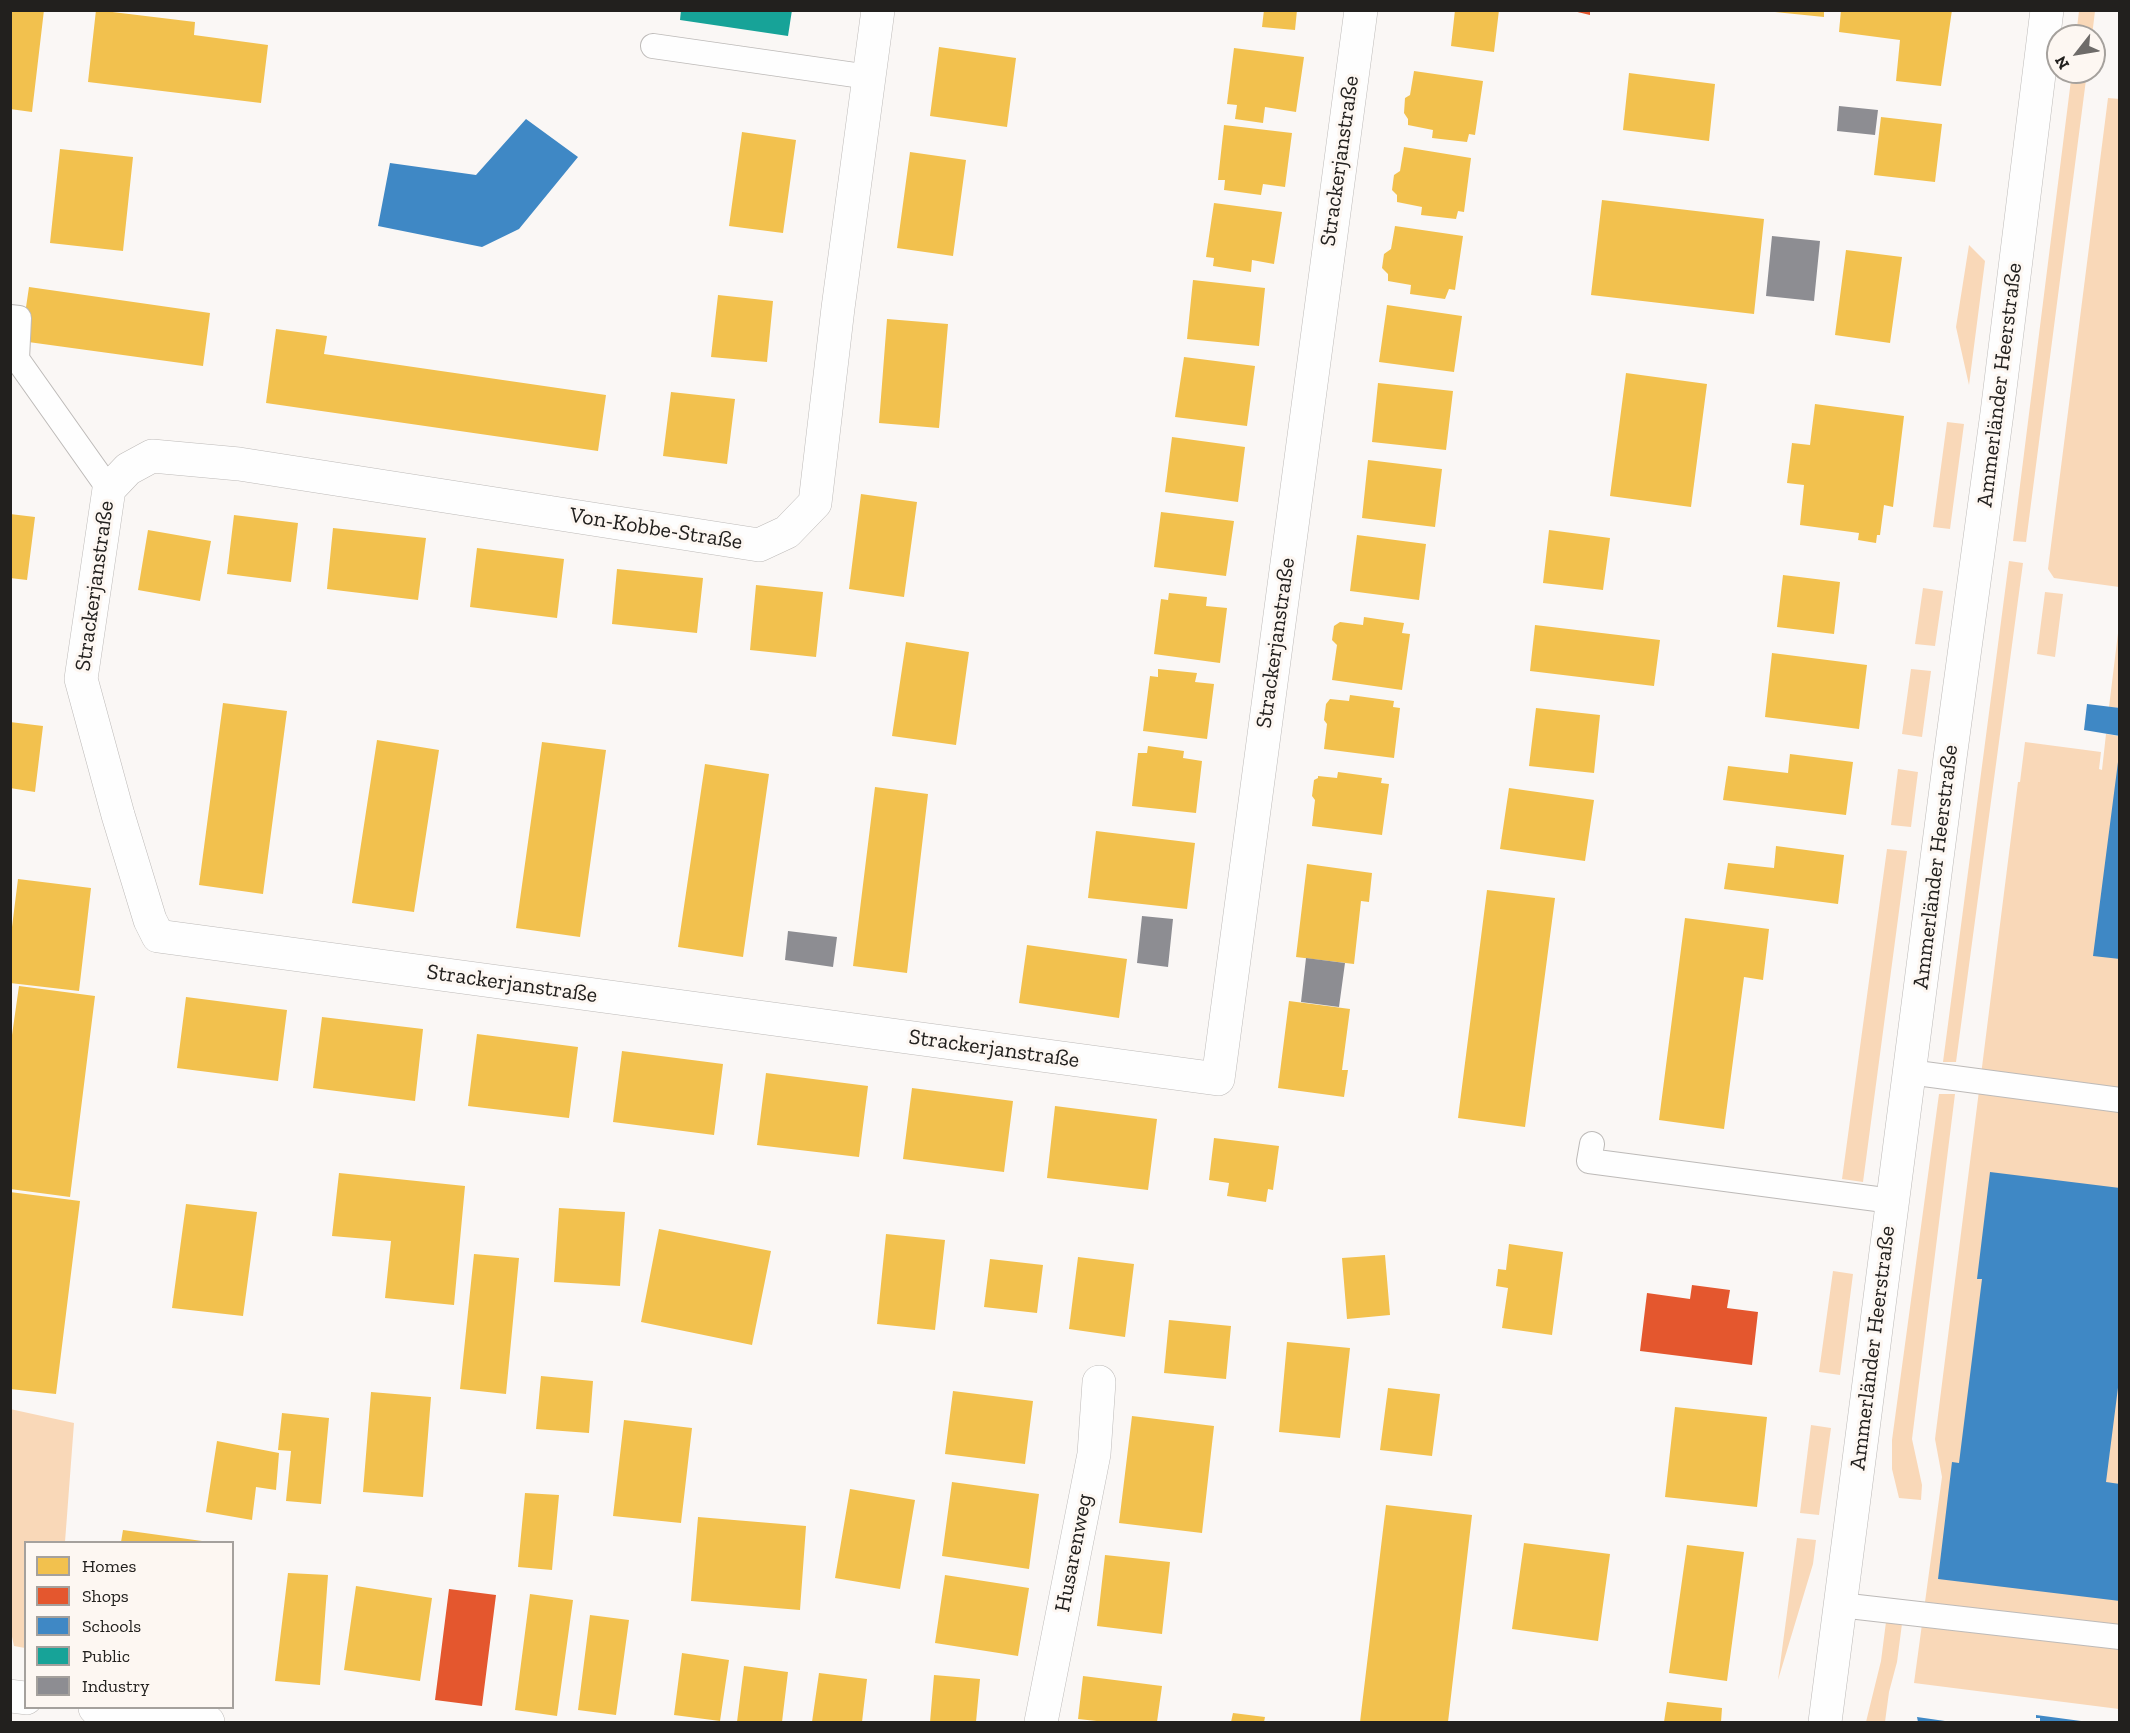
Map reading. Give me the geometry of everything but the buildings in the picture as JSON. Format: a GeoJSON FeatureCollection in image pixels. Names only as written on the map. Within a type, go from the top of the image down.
{"type":"FeatureCollection","features":[{"type":"Feature","properties":{"kind":"street","name":"Von-Kobbe-Straße"},"geometry":{"type":"LineString","coordinates":[[109,489],[128,469],[152,456],[239,464],[759,545],[788,532],[814,503],[878,10]]}},
{"type":"Feature","properties":{"kind":"street","name":"Strackerjanstraße"},"geometry":{"type":"LineString","coordinates":[[109,489],[81,678],[150,920],[158,936],[1218,1079],[1361,10]]}},
{"type":"Feature","properties":{"kind":"street","name":"Ammerländer Heerstraße"},"geometry":{"type":"LineString","coordinates":[[1825,1722],[1997,413],[2047,10]]}},
{"type":"Feature","properties":{"kind":"street","name":"Husarenweg"},"geometry":{"type":"LineString","coordinates":[[1041,1722],[1094,1454],[1099,1382]]}},
{"type":"Feature","properties":{"kind":"street"},"geometry":{"type":"LineString","coordinates":[[109,1709],[208,1722]]}},
{"type":"Feature","properties":{"kind":"lane"},"geometry":{"type":"LineString","coordinates":[[653,46],[869,77]]}},
{"type":"Feature","properties":{"kind":"lane"},"geometry":{"type":"LineString","coordinates":[[10,317],[19,318],[17,359],[109,489]]}},
{"type":"Feature","properties":{"kind":"lane"},"geometry":{"type":"LineString","coordinates":[[1909,1072],[2120,1100]]}},
{"type":"Feature","properties":{"kind":"lane"},"geometry":{"type":"LineString","coordinates":[[1592,1144],[1589,1161],[1892,1201]]}},
{"type":"Feature","properties":{"kind":"lane"},"geometry":{"type":"LineString","coordinates":[[1840,1605],[2120,1637]]}},
{"type":"Feature","properties":{"kind":"shaded area"},"geometry":{"type":"Polygon","coordinates":[[[2079,11],[2095,11],[2093,24],[2077,24],[2079,11]]]}},
{"type":"Feature","properties":{"kind":"shaded area"},"geometry":{"type":"Polygon","coordinates":[[[2070,84],[2085,84],[2026,542],[2013,541],[2070,84]]]}},
{"type":"Feature","properties":{"kind":"shaded area"},"geometry":{"type":"Polygon","coordinates":[[[2108,98],[2120,99],[2119,587],[2054,578],[2048,569],[2108,98]]]}},
{"type":"Feature","properties":{"kind":"shaded area"},"geometry":{"type":"Polygon","coordinates":[[[1969,245],[1985,261],[1969,385],[1956,327],[1969,245]]]}},
{"type":"Feature","properties":{"kind":"shaded area"},"geometry":{"type":"Polygon","coordinates":[[[1947,422],[1964,424],[1950,529],[1933,527],[1947,422]]]}},
{"type":"Feature","properties":{"kind":"shaded area"},"geometry":{"type":"Polygon","coordinates":[[[2009,561],[2023,563],[1956,1062],[1943,1062],[2009,561]]]}},
{"type":"Feature","properties":{"kind":"shaded area"},"geometry":{"type":"Polygon","coordinates":[[[1923,588],[1943,591],[1935,646],[1915,644],[1923,588]]]}},
{"type":"Feature","properties":{"kind":"shaded area"},"geometry":{"type":"Polygon","coordinates":[[[2045,592],[2063,594],[2055,657],[2037,654],[2045,592]]]}},
{"type":"Feature","properties":{"kind":"shaded area"},"geometry":{"type":"Polygon","coordinates":[[[2119,625],[2119,708],[2109,707],[2119,625]]]}},
{"type":"Feature","properties":{"kind":"shaded area"},"geometry":{"type":"Polygon","coordinates":[[[1911,669],[1931,671],[1922,737],[1902,734],[1911,669]]]}},
{"type":"Feature","properties":{"kind":"shaded area"},"geometry":{"type":"Polygon","coordinates":[[[2106,734],[2119,736],[2119,1709],[1914,1683],[1942,1477],[1935,1439],[2018,782],[2020,782],[2025,742],[2101,752],[2099,769],[2102,770],[2106,734]]]}},
{"type":"Feature","properties":{"kind":"shaded area"},"geometry":{"type":"Polygon","coordinates":[[[1898,769],[1918,772],[1911,827],[1891,825],[1898,769]]]}},
{"type":"Feature","properties":{"kind":"shaded area"},"geometry":{"type":"Polygon","coordinates":[[[1887,849],[1907,851],[1863,1182],[1842,1179],[1887,849]]]}},
{"type":"Feature","properties":{"kind":"shaded area"},"geometry":{"type":"Polygon","coordinates":[[[1939,1094],[1955,1094],[1912,1439],[1922,1485],[1921,1500],[1899,1498],[1892,1469],[1892,1440],[1939,1094]]]}},
{"type":"Feature","properties":{"kind":"shaded area"},"geometry":{"type":"Polygon","coordinates":[[[1833,1271],[1853,1274],[1840,1375],[1819,1372],[1833,1271]]]}},
{"type":"Feature","properties":{"kind":"shaded area"},"geometry":{"type":"Polygon","coordinates":[[[10,1409],[74,1423],[65,1541],[24,1541],[24,1648],[14,1646],[11,1632],[10,1409]]]}},
{"type":"Feature","properties":{"kind":"shaded area"},"geometry":{"type":"Polygon","coordinates":[[[1811,1425],[1831,1428],[1819,1515],[1800,1513],[1811,1425]]]}},
{"type":"Feature","properties":{"kind":"shaded area"},"geometry":{"type":"Polygon","coordinates":[[[1797,1538],[1816,1540],[1813,1564],[1778,1680],[1797,1538]]]}},
{"type":"Feature","properties":{"kind":"shaded area"},"geometry":{"type":"Polygon","coordinates":[[[1887,1614],[1903,1616],[1897,1662],[1889,1692],[1885,1722],[1866,1722],[1881,1661],[1887,1614]]]}}]}
